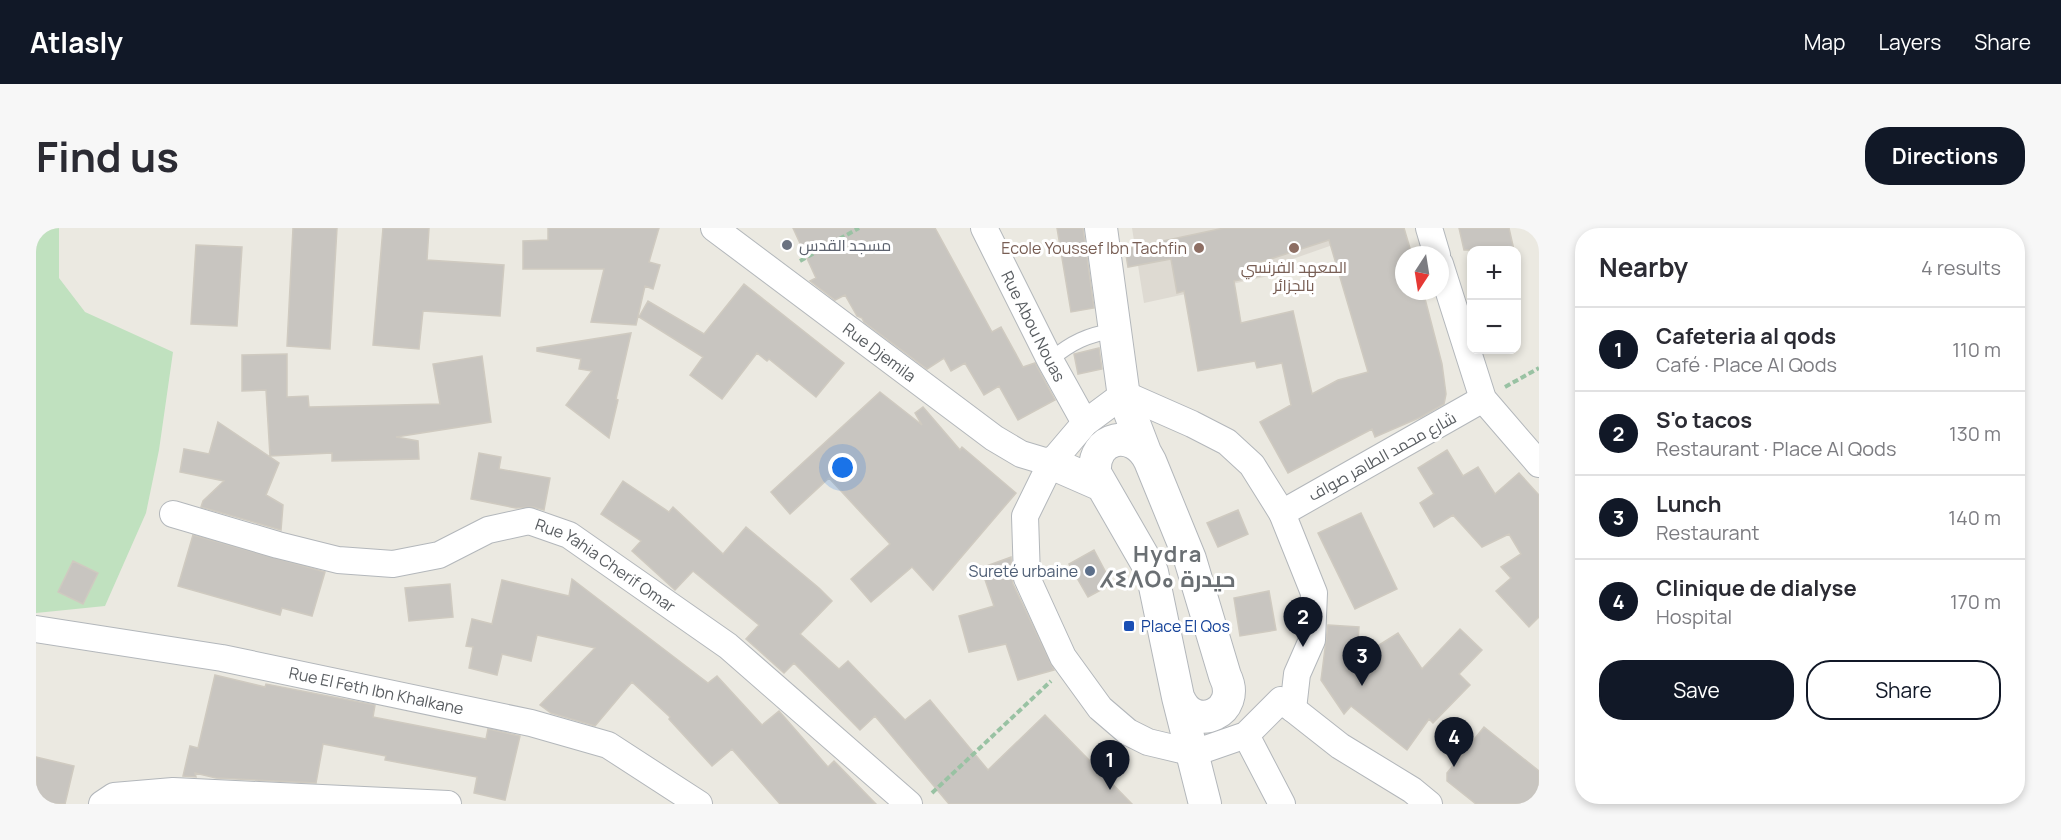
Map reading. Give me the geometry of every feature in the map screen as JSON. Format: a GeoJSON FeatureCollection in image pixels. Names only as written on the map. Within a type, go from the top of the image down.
{"type":"FeatureCollection","features":[{"type":"Feature","properties":{"kind":"street","name":"Rue Djemila"},"geometry":{"type":"LineString","coordinates":[[714,228],[994,438],[1021,454],[1051,463]]}},
{"type":"Feature","properties":{"kind":"street","name":"Rue Abou Nouas"},"geometry":{"type":"LineString","coordinates":[[984,228],[1050,360],[1085,423]]}},
{"type":"Feature","properties":{"kind":"street"},"geometry":{"type":"LineString","coordinates":[[1101,228],[1124,396],[1190,559],[1229,684],[1230,693],[1215,727],[1192,746]]}},
{"type":"Feature","properties":{"kind":"street"},"geometry":{"type":"LineString","coordinates":[[1429,228],[1434,246]]}},
{"type":"Feature","properties":{"kind":"street"},"geometry":{"type":"LineString","coordinates":[[1449,292],[1483,399],[1539,464]]}},
{"type":"Feature","properties":{"kind":"street"},"geometry":{"type":"LineString","coordinates":[[1124,396],[1085,423],[1051,463],[1025,516],[1027,578],[1063,657],[1100,708],[1128,732],[1148,742],[1192,746],[1246,735],[1281,700],[1340,746],[1412,790],[1429,804]]}},
{"type":"Feature","properties":{"kind":"street"},"geometry":{"type":"LineString","coordinates":[[1100,476],[1124,396]]}},
{"type":"Feature","properties":{"kind":"street"},"geometry":{"type":"LineString","coordinates":[[1124,396],[1192,424],[1227,442],[1252,465],[1282,513],[1314,592],[1312,640],[1297,674],[1293,709]]}},
{"type":"Feature","properties":{"kind":"street","name":"شارع محمد الطاهر صواف"},"geometry":{"type":"LineString","coordinates":[[1282,513],[1483,399]]}},
{"type":"Feature","properties":{"kind":"street"},"geometry":{"type":"LineString","coordinates":[[1051,463],[1100,476],[1123,495],[1133,494],[1147,480],[1148,456],[1139,445],[1120,439],[1110,442],[1102,448],[1100,476],[1152,572],[1178,698],[1205,804]]}},
{"type":"Feature","properties":{"kind":"street","name":"Rue Yahia Cherif Omar"},"geometry":{"type":"LineString","coordinates":[[173,514],[278,546],[338,560],[393,564],[439,555],[488,530],[529,520],[569,535],[728,646],[919,800]]}},
{"type":"Feature","properties":{"kind":"street","name":"Rue El Feth Ibn Khalkane"},"geometry":{"type":"LineString","coordinates":[[36,629],[222,658],[531,723],[609,745],[699,804]]}},
{"type":"Feature","properties":{"kind":"street"},"geometry":{"type":"LineString","coordinates":[[1223,709],[1206,717],[1197,716],[1188,712],[1178,698],[1180,680],[1185,672],[1193,668],[1201,665],[1210,666],[1225,676]]}},
{"type":"Feature","properties":{"kind":"street"},"geometry":{"type":"LineString","coordinates":[[1246,735],[1282,804]]}},
{"type":"Feature","properties":{"kind":"street"},"geometry":{"type":"LineString","coordinates":[[102,804],[114,796],[174,791],[448,804]]}},
{"type":"Feature","properties":{"kind":"lane"},"geometry":{"type":"LineString","coordinates":[[1050,360],[1071,343],[1093,334],[1116,330]]}},
{"type":"Feature","properties":{"kind":"path"},"geometry":{"type":"LineString","coordinates":[[776,274],[860,228]]}},
{"type":"Feature","properties":{"kind":"path"},"geometry":{"type":"LineString","coordinates":[[1534,371],[1539,368]]}},
{"type":"Feature","properties":{"kind":"path"},"geometry":{"type":"LineString","coordinates":[[919,800],[1069,665]]}},
{"type":"Feature","properties":{"kind":"shaded area","name":"Ecole Youssef Ibn Tachfin"},"geometry":{"type":"Polygon","coordinates":[[[1132,228],[1381,228],[1267,268],[1269,276],[1144,303],[1132,228]]]}},
{"type":"Feature","properties":{"kind":"green space"},"geometry":{"type":"Polygon","coordinates":[[[36,228],[59,228],[59,278],[85,312],[173,352],[159,450],[146,513],[105,606],[36,613],[36,228]]]}},
{"type":"Feature","properties":{"kind":"building"},"geometry":{"type":"Polygon","coordinates":[[[293,228],[337,228],[330,349],[287,346],[293,228]]]}},
{"type":"Feature","properties":{"kind":"building"},"geometry":{"type":"Polygon","coordinates":[[[383,228],[429,228],[427,260],[504,265],[500,316],[423,311],[419,349],[373,345],[383,228]]]}},
{"type":"Feature","properties":{"kind":"building"},"geometry":{"type":"Polygon","coordinates":[[[548,228],[659,228],[649,262],[660,265],[653,289],[645,286],[636,325],[591,322],[604,269],[523,269],[523,241],[548,240],[548,228]]]}},
{"type":"Feature","properties":{"kind":"building"},"geometry":{"type":"Polygon","coordinates":[[[793,228],[935,228],[992,332],[1001,327],[1023,367],[1035,363],[1055,400],[1018,420],[999,386],[984,395],[965,363],[951,371],[944,358],[927,369],[857,316],[845,295],[835,300],[810,281],[816,278],[793,228]]]}},
{"type":"Feature","properties":{"kind":"building"},"geometry":{"type":"Polygon","coordinates":[[[1057,228],[1083,228],[1094,308],[1071,312],[1057,228]]]}},
{"type":"Feature","properties":{"kind":"building"},"geometry":{"type":"Polygon","coordinates":[[[1224,228],[1404,228],[1409,246],[1395,246],[1395,300],[1425,300],[1442,364],[1446,394],[1444,404],[1421,417],[1375,437],[1372,429],[1288,473],[1260,422],[1291,405],[1282,363],[1257,368],[1255,361],[1198,371],[1184,291],[1177,293],[1171,259],[1128,267],[1125,249],[1224,228]],[[1329,240],[1258,263],[1260,276],[1234,281],[1241,323],[1293,311],[1312,394],[1338,380],[1368,372],[1329,240]]]}},
{"type":"Feature","properties":{"kind":"building"},"geometry":{"type":"Polygon","coordinates":[[[1459,228],[1509,228],[1513,246],[1467,246],[1467,250],[1464,250],[1459,228]]]}},
{"type":"Feature","properties":{"kind":"building"},"geometry":{"type":"Polygon","coordinates":[[[196,245],[242,247],[237,326],[191,324],[196,245]]]}},
{"type":"Feature","properties":{"kind":"building"},"geometry":{"type":"Polygon","coordinates":[[[744,284],[844,363],[816,397],[769,359],[767,361],[757,353],[722,399],[690,375],[703,357],[639,317],[648,301],[704,334],[744,284]]]}},
{"type":"Feature","properties":{"kind":"building"},"geometry":{"type":"Polygon","coordinates":[[[631,333],[609,438],[566,405],[592,371],[579,369],[581,359],[537,351],[537,348],[631,333]]]}},
{"type":"Feature","properties":{"kind":"building"},"geometry":{"type":"Polygon","coordinates":[[[1099,348],[1102,369],[1078,374],[1074,354],[1099,348]]]}},
{"type":"Feature","properties":{"kind":"building"},"geometry":{"type":"Polygon","coordinates":[[[287,354],[287,397],[308,396],[309,407],[440,404],[433,364],[482,356],[491,422],[396,437],[418,441],[419,459],[332,461],[332,453],[270,456],[266,390],[242,391],[242,355],[287,354]]]}},
{"type":"Feature","properties":{"kind":"building"},"geometry":{"type":"Polygon","coordinates":[[[880,392],[922,425],[915,413],[923,407],[960,450],[962,447],[1016,493],[933,590],[912,567],[871,602],[851,579],[890,544],[829,478],[790,514],[771,492],[880,392]]]}},
{"type":"Feature","properties":{"kind":"building"},"geometry":{"type":"Polygon","coordinates":[[[218,422],[279,463],[266,495],[283,505],[281,530],[201,507],[203,501],[224,481],[180,472],[184,449],[209,454],[218,422]]]}},
{"type":"Feature","properties":{"kind":"building"},"geometry":{"type":"Polygon","coordinates":[[[1447,450],[1463,476],[1478,467],[1495,494],[1519,473],[1539,495],[1539,617],[1529,627],[1496,591],[1511,578],[1501,567],[1521,554],[1509,534],[1482,547],[1453,515],[1434,527],[1420,503],[1434,494],[1418,468],[1447,450]]]}},
{"type":"Feature","properties":{"kind":"building"},"geometry":{"type":"Polygon","coordinates":[[[479,453],[501,457],[499,469],[550,478],[544,510],[533,507],[516,508],[471,499],[479,453]]]}},
{"type":"Feature","properties":{"kind":"building"},"geometry":{"type":"Polygon","coordinates":[[[623,481],[669,512],[673,507],[723,554],[746,527],[819,588],[832,601],[800,634],[839,669],[848,661],[905,720],[930,700],[988,770],[1045,715],[1132,804],[949,804],[875,716],[860,730],[794,663],[784,673],[746,639],[759,625],[693,571],[675,590],[632,551],[641,541],[601,514],[623,481]]]}},
{"type":"Feature","properties":{"kind":"building"},"geometry":{"type":"Polygon","coordinates":[[[1238,510],[1248,534],[1218,547],[1207,523],[1238,510]]]}},
{"type":"Feature","properties":{"kind":"building"},"geometry":{"type":"Polygon","coordinates":[[[1361,513],[1397,589],[1355,609],[1318,533],[1361,513]]]}},
{"type":"Feature","properties":{"kind":"building"},"geometry":{"type":"Polygon","coordinates":[[[193,535],[325,572],[312,616],[282,608],[280,615],[178,586],[193,535]]]}},
{"type":"Feature","properties":{"kind":"building"},"geometry":{"type":"Polygon","coordinates":[[[1094,550],[1112,584],[1088,597],[1069,564],[1094,550]]]}},
{"type":"Feature","properties":{"kind":"building"},"geometry":{"type":"Polygon","coordinates":[[[1011,557],[1013,584],[1054,670],[1018,680],[1006,644],[969,652],[959,616],[994,606],[981,568],[1011,557]]]}},
{"type":"Feature","properties":{"kind":"building"},"geometry":{"type":"Polygon","coordinates":[[[73,561],[98,573],[83,604],[58,592],[73,561]]]}},
{"type":"Feature","properties":{"kind":"building"},"geometry":{"type":"Polygon","coordinates":[[[572,579],[708,683],[717,676],[762,725],[779,711],[828,767],[834,761],[876,804],[780,804],[732,749],[712,766],[669,719],[670,717],[632,682],[595,726],[551,713],[540,705],[595,648],[537,635],[531,661],[502,654],[497,675],[469,668],[473,647],[466,646],[472,619],[492,624],[502,580],[569,596],[572,579]]]}},
{"type":"Feature","properties":{"kind":"building"},"geometry":{"type":"Polygon","coordinates":[[[450,584],[453,617],[409,621],[405,588],[450,584]]]}},
{"type":"Feature","properties":{"kind":"building"},"geometry":{"type":"Polygon","coordinates":[[[1269,591],[1276,630],[1240,636],[1234,598],[1269,591]]]}},
{"type":"Feature","properties":{"kind":"building"},"geometry":{"type":"Polygon","coordinates":[[[1328,625],[1359,627],[1357,659],[1398,633],[1422,669],[1460,629],[1482,650],[1459,674],[1470,685],[1433,723],[1429,719],[1407,750],[1351,706],[1344,714],[1321,680],[1328,625]]]}},
{"type":"Feature","properties":{"kind":"building"},"geometry":{"type":"Polygon","coordinates":[[[215,675],[265,687],[266,684],[375,705],[373,717],[486,739],[488,729],[520,736],[505,800],[474,793],[477,777],[385,760],[386,756],[323,744],[316,783],[216,778],[195,773],[196,777],[183,776],[190,746],[198,748],[215,675]]]}},
{"type":"Feature","properties":{"kind":"building"},"geometry":{"type":"Polygon","coordinates":[[[1484,727],[1539,771],[1539,804],[1476,804],[1447,781],[1447,773],[1484,727]]]}},
{"type":"Feature","properties":{"kind":"building"},"geometry":{"type":"Polygon","coordinates":[[[36,757],[74,766],[65,804],[36,804],[36,757]]]}},
{"type":"Feature","properties":{"kind":"place","name":"مسجد القدس"},"geometry":{"type":"Point","coordinates":[787,245]}},
{"type":"Feature","properties":{"kind":"place","name":"Ecole Youssef Ibn Tachfin"},"geometry":{"type":"Point","coordinates":[1199,248]}},
{"type":"Feature","properties":{"kind":"place","name":"المعهد الفرنسي بالجزائر"},"geometry":{"type":"Point","coordinates":[1294,248]}},
{"type":"Feature","properties":{"kind":"place","name":"Sureté urbaine"},"geometry":{"type":"Point","coordinates":[1090,571]}},
{"type":"Feature","properties":{"kind":"place","name":"Place El Qos"},"geometry":{"type":"Point","coordinates":[1129,626]}},
{"type":"Feature","properties":{"kind":"place","name":"S'o tacos"},"geometry":{"type":"Point","coordinates":[1303,647]}},
{"type":"Feature","properties":{"kind":"place","name":"Lunch"},"geometry":{"type":"Point","coordinates":[1362,686]}},
{"type":"Feature","properties":{"kind":"place","name":"Clinique de dialyse"},"geometry":{"type":"Point","coordinates":[1454,767]}},
{"type":"Feature","properties":{"kind":"place","name":"Cafeteria al qods"},"geometry":{"type":"Point","coordinates":[1110,790]}},
{"type":"Feature","properties":{"kind":"district","name":"Hydra ⵃⵉⴷⵔⴰ حيدرة"},"geometry":{"type":"Point","coordinates":[1168,566]}}]}
